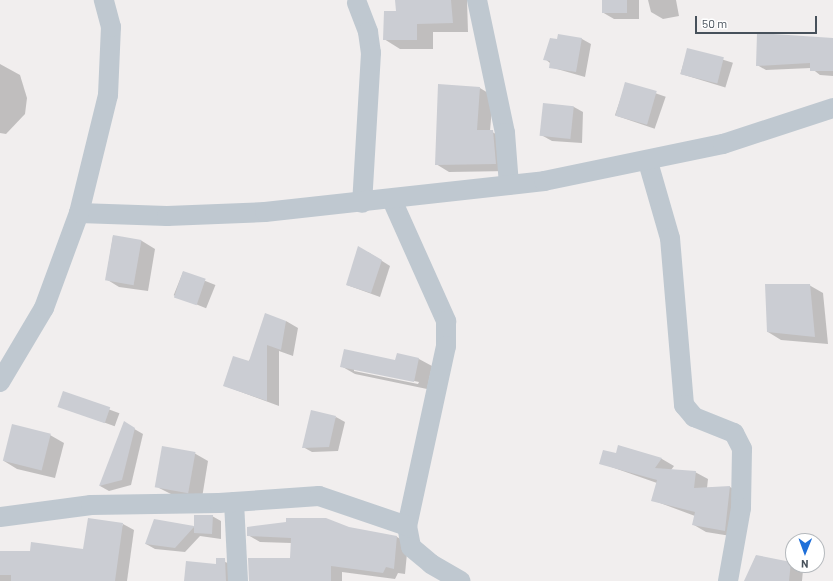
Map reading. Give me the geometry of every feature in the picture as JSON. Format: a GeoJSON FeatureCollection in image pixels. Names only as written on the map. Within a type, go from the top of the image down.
{"type":"FeatureCollection","features":[{"type":"Feature","properties":{"kind":"street"},"geometry":{"type":"LineString","coordinates":[[0,382],[44,308],[79,213],[108,95],[111,27],[104,0]]}},
{"type":"Feature","properties":{"kind":"street"},"geometry":{"type":"LineString","coordinates":[[477,0],[504,133],[509,185]]}},
{"type":"Feature","properties":{"kind":"street"},"geometry":{"type":"LineString","coordinates":[[356,2],[368,32],[371,53],[362,203]]}},
{"type":"Feature","properties":{"kind":"street"},"geometry":{"type":"LineString","coordinates":[[79,213],[167,216],[362,203],[509,185],[648,162],[723,144],[833,108]]}},
{"type":"Feature","properties":{"kind":"street"},"geometry":{"type":"LineString","coordinates":[[648,162],[672,252],[684,405],[694,417],[734,433],[742,449],[741,508],[728,581]]}},
{"type":"Feature","properties":{"kind":"street"},"geometry":{"type":"LineString","coordinates":[[392,200],[446,321],[446,346],[407,526],[412,546],[431,564],[461,581]]}},
{"type":"Feature","properties":{"kind":"street"},"geometry":{"type":"LineString","coordinates":[[0,517],[91,505],[234,502],[319,496],[407,526]]}},
{"type":"Feature","properties":{"kind":"street"},"geometry":{"type":"LineString","coordinates":[[234,502],[238,581]]}},
{"type":"Feature","properties":{"kind":"building"},"geometry":{"type":"Polygon","coordinates":[[[395,0],[451,0],[453,23],[417,24],[417,40],[383,40],[384,11],[396,11],[395,0]]]}},
{"type":"Feature","properties":{"kind":"building"},"geometry":{"type":"Polygon","coordinates":[[[602,0],[627,0],[627,13],[602,13],[602,0]]]}},
{"type":"Feature","properties":{"kind":"building"},"geometry":{"type":"Polygon","coordinates":[[[757,33],[833,38],[833,71],[810,71],[810,63],[756,66],[757,33]]]}},
{"type":"Feature","properties":{"kind":"building"},"geometry":{"type":"Polygon","coordinates":[[[558,34],[582,38],[576,72],[549,68],[550,61],[543,60],[550,38],[557,39],[558,34]]]}},
{"type":"Feature","properties":{"kind":"building"},"geometry":{"type":"Polygon","coordinates":[[[687,48],[724,57],[717,83],[680,74],[687,48]]]}},
{"type":"Feature","properties":{"kind":"building"},"geometry":{"type":"Polygon","coordinates":[[[625,82],[657,91],[647,125],[615,116],[625,82]]]}},
{"type":"Feature","properties":{"kind":"building"},"geometry":{"type":"Polygon","coordinates":[[[438,84],[480,87],[477,130],[493,130],[496,164],[435,165],[438,84]]]}},
{"type":"Feature","properties":{"kind":"building"},"geometry":{"type":"Polygon","coordinates":[[[543,103],[574,106],[570,139],[540,136],[543,103]]]}},
{"type":"Feature","properties":{"kind":"building"},"geometry":{"type":"Polygon","coordinates":[[[113,235],[142,240],[134,285],[105,280],[113,235]]]}},
{"type":"Feature","properties":{"kind":"building"},"geometry":{"type":"Polygon","coordinates":[[[358,246],[382,260],[371,293],[346,285],[358,246]]]}},
{"type":"Feature","properties":{"kind":"building"},"geometry":{"type":"Polygon","coordinates":[[[183,271],[206,279],[197,305],[174,297],[183,271]]]}},
{"type":"Feature","properties":{"kind":"building"},"geometry":{"type":"Polygon","coordinates":[[[765,284],[810,284],[815,337],[767,332],[765,284]]]}},
{"type":"Feature","properties":{"kind":"building"},"geometry":{"type":"Polygon","coordinates":[[[265,313],[286,321],[281,350],[267,345],[267,401],[223,386],[233,356],[249,361],[265,313]]]}},
{"type":"Feature","properties":{"kind":"building"},"geometry":{"type":"Polygon","coordinates":[[[344,349],[395,360],[397,353],[419,358],[414,382],[340,367],[344,349]]]}},
{"type":"Feature","properties":{"kind":"building"},"geometry":{"type":"Polygon","coordinates":[[[63,391],[110,407],[105,423],[57,407],[63,391]]]}},
{"type":"Feature","properties":{"kind":"building"},"geometry":{"type":"Polygon","coordinates":[[[311,410],[336,416],[329,447],[302,448],[311,410]]]}},
{"type":"Feature","properties":{"kind":"building"},"geometry":{"type":"Polygon","coordinates":[[[124,421],[135,428],[122,480],[99,486],[124,421]]]}},
{"type":"Feature","properties":{"kind":"building"},"geometry":{"type":"Polygon","coordinates":[[[12,424],[51,434],[42,471],[3,461],[12,424]]]}},
{"type":"Feature","properties":{"kind":"building"},"geometry":{"type":"Polygon","coordinates":[[[618,445],[662,458],[655,468],[696,471],[694,488],[730,486],[725,531],[692,525],[695,512],[651,501],[657,480],[599,464],[603,450],[616,453],[618,445]]]}},
{"type":"Feature","properties":{"kind":"building"},"geometry":{"type":"Polygon","coordinates":[[[162,446],[195,452],[188,493],[155,487],[162,446]]]}},
{"type":"Feature","properties":{"kind":"building"},"geometry":{"type":"Polygon","coordinates":[[[194,515],[213,515],[212,534],[194,533],[194,527],[175,548],[145,544],[154,519],[194,526],[194,515]]]}},
{"type":"Feature","properties":{"kind":"building"},"geometry":{"type":"Polygon","coordinates":[[[88,518],[123,523],[115,581],[11,581],[11,575],[0,575],[0,551],[30,551],[31,542],[83,549],[88,518]]]}},
{"type":"Feature","properties":{"kind":"building"},"geometry":{"type":"Polygon","coordinates":[[[286,518],[326,518],[349,527],[397,536],[394,569],[386,567],[383,573],[331,566],[331,581],[249,581],[248,558],[290,558],[291,538],[247,536],[247,527],[286,522],[286,518]]]}},
{"type":"Feature","properties":{"kind":"building"},"geometry":{"type":"Polygon","coordinates":[[[756,555],[785,561],[785,573],[790,573],[789,581],[744,581],[756,555]]]}},
{"type":"Feature","properties":{"kind":"building"},"geometry":{"type":"Polygon","coordinates":[[[216,558],[225,558],[226,581],[184,581],[186,561],[216,564],[216,558]]]}}]}
